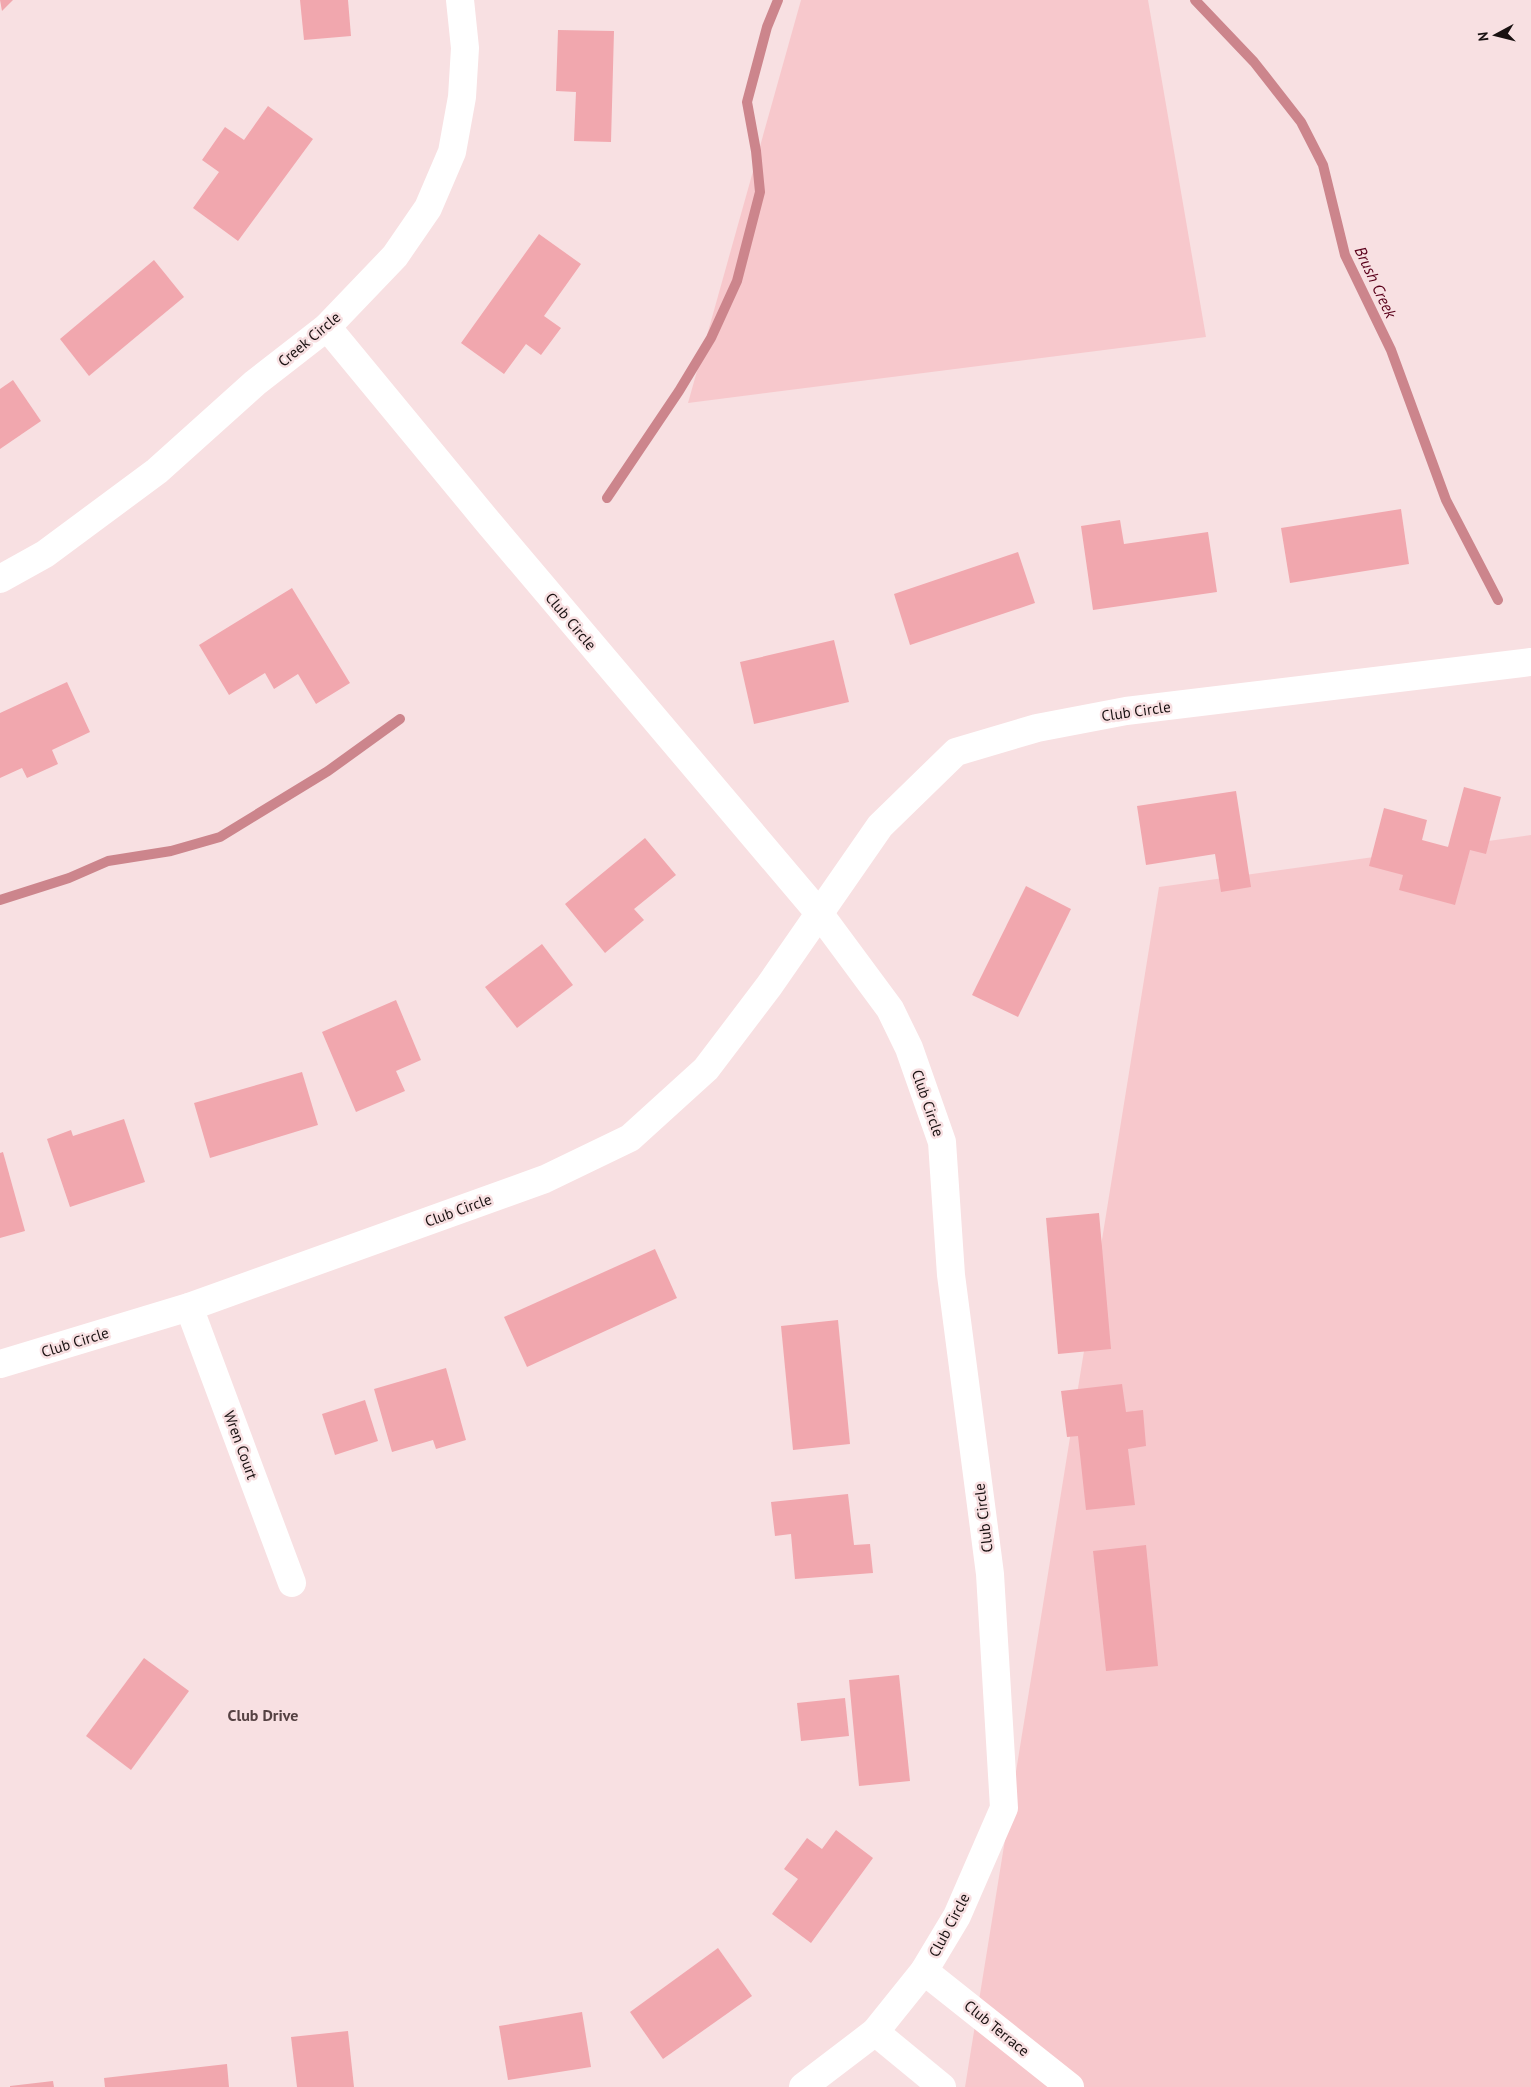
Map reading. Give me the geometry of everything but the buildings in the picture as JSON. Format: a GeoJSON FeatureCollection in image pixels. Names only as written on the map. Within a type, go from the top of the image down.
{"type":"FeatureCollection","features":[{"type":"Feature","properties":{"kind":"street","name":"Creek Circle"},"geometry":{"type":"LineString","coordinates":[[0,579],[45,554],[157,471],[255,384],[327,327],[395,256],[428,208],[452,152],[462,96],[465,48],[460,0]]}},
{"type":"Feature","properties":{"kind":"street","name":"Club Circle"},"geometry":{"type":"LineString","coordinates":[[327,327],[488,522],[819,913],[890,1009],[909,1048],[942,1142],[951,1275],[990,1574],[1004,1808],[957,1916],[924,1971],[875,2032],[803,2087]]}},
{"type":"Feature","properties":{"kind":"street","name":"Club Circle"},"geometry":{"type":"LineString","coordinates":[[0,1364],[189,1307],[545,1179],[630,1138],[706,1069],[769,986],[880,826],[956,752],[1037,728],[1126,711],[1531,662]]}},
{"type":"Feature","properties":{"kind":"street","name":"Wren Court"},"geometry":{"type":"LineString","coordinates":[[189,1307],[292,1583]]}},
{"type":"Feature","properties":{"kind":"street","name":"Club Terrace"},"geometry":{"type":"LineString","coordinates":[[924,1971],[1070,2087]]}},
{"type":"Feature","properties":{"kind":"street"},"geometry":{"type":"LineString","coordinates":[[875,2032],[942,2087]]}},
{"type":"Feature","properties":{"kind":"shaded area"},"geometry":{"type":"Polygon","coordinates":[[[801,0],[1148,0],[1206,337],[688,403],[801,0]]]}},
{"type":"Feature","properties":{"kind":"shaded area"},"geometry":{"type":"Polygon","coordinates":[[[1531,835],[1531,2087],[965,2087],[1159,887],[1531,835]]]}},
{"type":"Feature","properties":{"kind":"waterway"},"geometry":{"type":"LineString","coordinates":[[607,498],[679,391],[711,338],[737,281],[760,192],[756,151],[747,102],[767,27],[778,0]]}},
{"type":"Feature","properties":{"kind":"waterway","name":"Brush Creek"},"geometry":{"type":"LineString","coordinates":[[1195,0],[1254,62],[1301,122],[1323,165],[1345,255],[1391,350],[1446,500],[1498,600]]}},
{"type":"Feature","properties":{"kind":"waterway"},"geometry":{"type":"LineString","coordinates":[[0,900],[69,878],[108,861],[171,851],[220,837],[328,771],[400,719]]}},
{"type":"Feature","properties":{"kind":"district","name":"Club Drive"},"geometry":{"type":"Point","coordinates":[263,1715]}}]}
